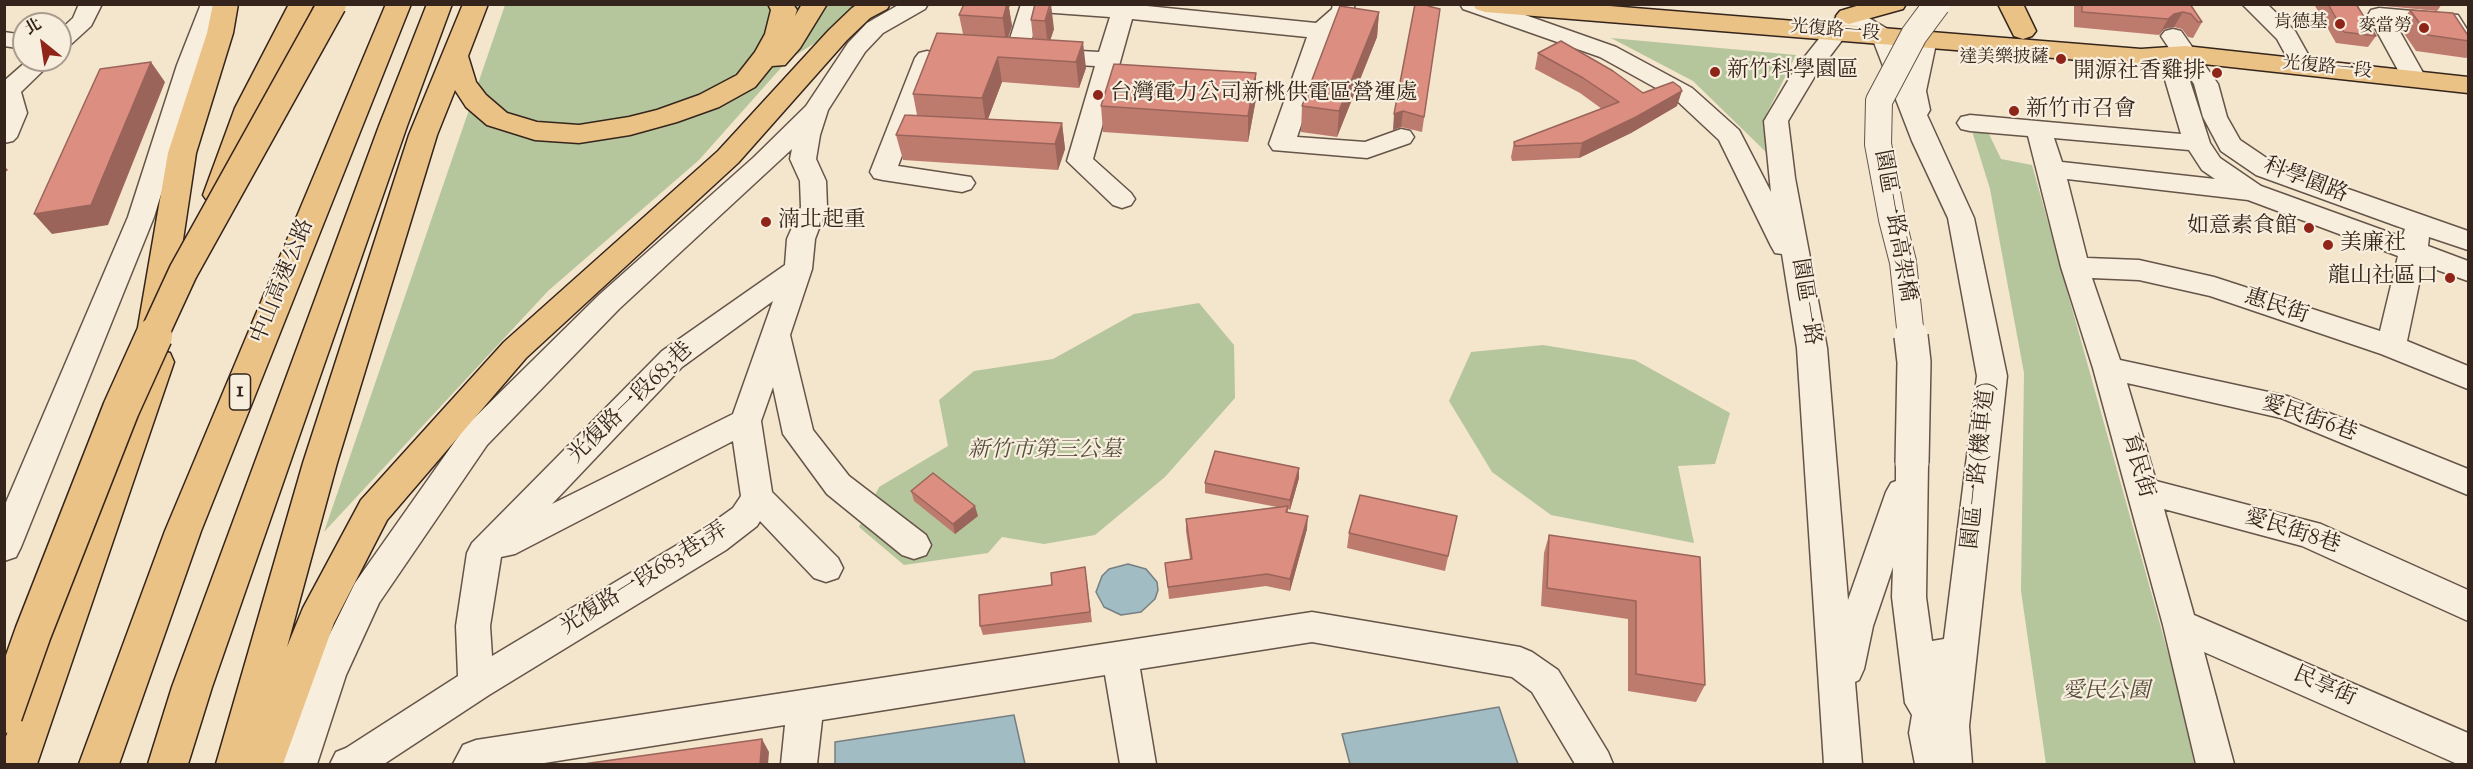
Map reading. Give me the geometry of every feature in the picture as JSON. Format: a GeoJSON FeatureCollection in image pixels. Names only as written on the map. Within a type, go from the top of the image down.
{"type":"FeatureCollection","features":[{"type":"Feature","properties":{"kind":"main road"},"geometry":{"type":"LineString","coordinates":[[140,412],[182,153],[220,33],[226,4]]}},
{"type":"Feature","properties":{"kind":"main road"},"geometry":{"type":"LineString","coordinates":[[220,33],[238,4]]}},
{"type":"Feature","properties":{"kind":"main road"},"geometry":{"type":"LineString","coordinates":[[4,715],[33,633],[113,430],[183,272],[332,4]]}},
{"type":"Feature","properties":{"kind":"main road"},"geometry":{"type":"LineString","coordinates":[[168,765],[192,687],[393,126],[440,4]]}},
{"type":"Feature","properties":{"kind":"main road"},"geometry":{"type":"LineString","coordinates":[[236,765],[320,463],[423,135],[476,4]]}},
{"type":"Feature","properties":{"kind":"main road"},"geometry":{"type":"LineString","coordinates":[[746,81],[767,55],[778,34],[784,10],[780,4]]}},
{"type":"Feature","properties":{"kind":"main road"},"geometry":{"type":"LineString","coordinates":[[454,55],[463,83],[476,101],[497,119],[535,131],[579,134],[630,126],[667,116],[709,101],[746,81],[773,62],[791,43],[815,4]]}},
{"type":"Feature","properties":{"kind":"main road"},"geometry":{"type":"LineString","coordinates":[[776,105],[824,34],[841,4]]}},
{"type":"Feature","properties":{"kind":"main road"},"geometry":{"type":"LineString","coordinates":[[263,765],[316,620],[374,510],[515,350],[728,157],[838,34],[861,13],[878,4]]}},
{"type":"Feature","properties":{"kind":"main road","name":"光復路一段"},"geometry":{"type":"LineString","coordinates":[[1485,4],[1842,24],[2023,31],[2134,40],[2302,65],[2469,85]]}},
{"type":"Feature","properties":{"kind":"main road","name":"光復路一段"},"geometry":{"type":"LineString","coordinates":[[1700,4],[1842,24],[1883,36],[2141,57],[2179,45]]}},
{"type":"Feature","properties":{"kind":"main road"},"geometry":{"type":"LineString","coordinates":[[1842,24],[1894,4]]}},
{"type":"Feature","properties":{"kind":"main road"},"geometry":{"type":"LineString","coordinates":[[2010,4],[2023,31]]}},
{"type":"Feature","properties":{"kind":"main road"},"geometry":{"type":"LineString","coordinates":[[17,765],[249,108],[297,12]]}},
{"type":"Feature","properties":{"kind":"main road","name":"中山高速公路"},"geometry":{"type":"LineString","coordinates":[[99,765],[183,531],[395,14]]}},
{"type":"Feature","properties":{"kind":"street"},"geometry":{"type":"LineString","coordinates":[[72,31],[83,21],[92,4]]}},
{"type":"Feature","properties":{"kind":"street"},"geometry":{"type":"LineString","coordinates":[[4,547],[141,217],[189,65],[213,4]]}},
{"type":"Feature","properties":{"kind":"street"},"geometry":{"type":"LineString","coordinates":[[299,765],[328,674],[367,592],[476,436],[609,302],[763,163],[816,110],[856,48],[875,28],[917,4]]}},
{"type":"Feature","properties":{"kind":"street"},"geometry":{"type":"LineString","coordinates":[[1344,4],[1343,11],[1321,31],[1282,144],[1367,150],[1401,136]]}},
{"type":"Feature","properties":{"kind":"street"},"geometry":{"type":"LineString","coordinates":[[1471,4],[1608,52],[1683,93],[1730,136],[1802,278],[1792,335],[1819,678],[1832,765]]}},
{"type":"Feature","properties":{"kind":"street","name":"園區一路高架橋"},"geometry":{"type":"LineString","coordinates":[[1930,749],[1909,597],[1914,362],[1903,262],[1892,219],[1878,144],[1878,101],[1914,35],[1937,4]]}},
{"type":"Feature","properties":{"kind":"street"},"geometry":{"type":"LineString","coordinates":[[2253,4],[2288,36],[2302,65]]}},
{"type":"Feature","properties":{"kind":"street"},"geometry":{"type":"LineString","coordinates":[[1109,60],[1007,53],[1032,5],[1123,11],[1321,31]]}},
{"type":"Feature","properties":{"kind":"street"},"geometry":{"type":"LineString","coordinates":[[1122,199],[1080,160],[1074,139],[1109,60],[1123,11]]}},
{"type":"Feature","properties":{"kind":"street"},"geometry":{"type":"LineString","coordinates":[[2414,78],[2379,15],[2450,20],[2469,49]]}},
{"type":"Feature","properties":{"kind":"street","name":"園區一路"},"geometry":{"type":"LineString","coordinates":[[1842,24],[1804,74],[1776,121],[1782,178],[1802,278],[1812,348],[1840,697],[1843,765]]}},
{"type":"Feature","properties":{"kind":"street"},"geometry":{"type":"LineString","coordinates":[[1883,36],[1925,141]]}},
{"type":"Feature","properties":{"kind":"street"},"geometry":{"type":"LineString","coordinates":[[1925,39],[1914,91],[1925,141],[1945,211],[1974,383],[1961,542],[1930,749]]}},
{"type":"Feature","properties":{"kind":"street","name":"科學園路"},"geometry":{"type":"LineString","coordinates":[[2179,45],[2175,73],[2197,143],[2211,164],[2252,192]]}},
{"type":"Feature","properties":{"kind":"street","name":"科學園路"},"geometry":{"type":"LineString","coordinates":[[2179,45],[2206,84],[2215,117],[2230,145],[2265,169],[2469,242]]}},
{"type":"Feature","properties":{"kind":"street"},"geometry":{"type":"LineString","coordinates":[[953,50],[932,48],[911,130],[883,172],[962,183]]}},
{"type":"Feature","properties":{"kind":"street"},"geometry":{"type":"LineString","coordinates":[[4,135],[15,113],[7,93],[29,72]]}},
{"type":"Feature","properties":{"kind":"street"},"geometry":{"type":"LineString","coordinates":[[816,110],[807,135],[803,159],[813,181],[814,207],[801,239],[798,269],[746,421],[757,497],[826,568]]}},
{"type":"Feature","properties":{"kind":"street"},"geometry":{"type":"LineString","coordinates":[[1970,123],[2197,143]]}},
{"type":"Feature","properties":{"kind":"street"},"geometry":{"type":"LineString","coordinates":[[2039,129],[2051,169]]}},
{"type":"Feature","properties":{"kind":"street","name":"園區一路(機車道)"},"geometry":{"type":"LineString","coordinates":[[1925,141],[1961,218],[1992,376],[1951,726],[1954,765]]}},
{"type":"Feature","properties":{"kind":"street","name":"科學園路"},"geometry":{"type":"LineString","coordinates":[[2051,169],[2252,192],[2469,272]]}},
{"type":"Feature","properties":{"kind":"street","name":"育民街"},"geometry":{"type":"LineString","coordinates":[[2051,169],[2075,267],[2108,368],[2217,762]]}},
{"type":"Feature","properties":{"kind":"street"},"geometry":{"type":"LineString","coordinates":[[2391,346],[2419,224]]}},
{"type":"Feature","properties":{"kind":"street","name":"惠民街"},"geometry":{"type":"LineString","coordinates":[[2075,267],[2139,270],[2214,287],[2391,346],[2469,378]]}},
{"type":"Feature","properties":{"kind":"street","name":"光復路一段683巷"},"geometry":{"type":"LineString","coordinates":[[484,554],[672,359],[798,269]]}},
{"type":"Feature","properties":{"kind":"street"},"geometry":{"type":"LineString","coordinates":[[776,336],[798,434],[838,485],[914,545]]}},
{"type":"Feature","properties":{"kind":"street","name":"愛民街6巷"},"geometry":{"type":"LineString","coordinates":[[2108,368],[2287,408],[2469,482]]}},
{"type":"Feature","properties":{"kind":"street"},"geometry":{"type":"LineString","coordinates":[[349,765],[476,684],[473,626],[484,554],[746,421]]}},
{"type":"Feature","properties":{"kind":"street"},"geometry":{"type":"LineString","coordinates":[[1840,697],[1856,626],[1912,463]]}},
{"type":"Feature","properties":{"kind":"street","name":"愛民街8巷"},"geometry":{"type":"LineString","coordinates":[[2143,491],[2310,534],[2469,606]]}},
{"type":"Feature","properties":{"kind":"street","name":"光復路一段683巷1弄"},"geometry":{"type":"LineString","coordinates":[[476,684],[714,540],[745,517],[757,497]]}},
{"type":"Feature","properties":{"kind":"street","name":"民享街"},"geometry":{"type":"LineString","coordinates":[[2180,625],[2469,751]]}},
{"type":"Feature","properties":{"kind":"street"},"geometry":{"type":"LineString","coordinates":[[472,765],[476,757],[1312,627],[1520,663],[1545,681],[1595,765]]}},
{"type":"Feature","properties":{"kind":"street"},"geometry":{"type":"LineString","coordinates":[[1120,657],[1138,765]]}},
{"type":"Feature","properties":{"kind":"street"},"geometry":{"type":"LineString","coordinates":[[799,765],[805,706]]}},
{"type":"Feature","properties":{"kind":"green space"},"geometry":{"type":"Polygon","coordinates":[[[505,5],[875,5],[788,60],[699,160],[548,291],[324,532],[505,5]]]}},
{"type":"Feature","properties":{"kind":"green space"},"geometry":{"type":"Polygon","coordinates":[[[1611,38],[1796,55],[1767,113],[1768,154],[1693,81],[1611,38]]]}},
{"type":"Feature","properties":{"kind":"green space","name":"愛民公園"},"geometry":{"type":"Polygon","coordinates":[[[1972,131],[1989,134],[2001,159],[2032,165],[2199,764],[2046,764],[2021,591],[2024,373],[1990,189],[1972,131]]]}},
{"type":"Feature","properties":{"kind":"green space","name":"新竹市第三公墓"},"geometry":{"type":"Polygon","coordinates":[[[1199,303],[1234,345],[1235,398],[1165,477],[1095,535],[1044,544],[1002,537],[988,553],[904,565],[859,527],[879,487],[948,446],[939,400],[974,371],[1053,359],[1134,314],[1199,303]]]}},
{"type":"Feature","properties":{"kind":"green space"},"geometry":{"type":"Polygon","coordinates":[[[1543,345],[1635,360],[1730,413],[1715,464],[1678,466],[1694,543],[1551,515],[1492,472],[1449,401],[1471,352],[1543,345]]]}},
{"type":"Feature","properties":{"kind":"water"},"geometry":{"type":"Polygon","coordinates":[[[1128,564],[1146,569],[1157,582],[1158,590],[1155,599],[1141,612],[1121,615],[1104,607],[1096,592],[1102,576],[1109,569],[1128,564]]]}},
{"type":"Feature","properties":{"kind":"water"},"geometry":{"type":"Polygon","coordinates":[[[1499,707],[1518,764],[1350,764],[1342,734],[1499,707]]]}},
{"type":"Feature","properties":{"kind":"water"},"geometry":{"type":"Polygon","coordinates":[[[1014,715],[1025,764],[835,764],[835,742],[1014,715]]]}},
{"type":"Feature","properties":{"kind":"building"},"geometry":{"type":"Polygon","coordinates":[[[964,4],[1007,4],[1003,18],[959,15],[964,4]]]}},
{"type":"Feature","properties":{"kind":"building"},"geometry":{"type":"Polygon","coordinates":[[[1035,4],[1050,4],[1045,21],[1031,20],[1035,4]]]}},
{"type":"Feature","properties":{"kind":"building"},"geometry":{"type":"Polygon","coordinates":[[[1415,4],[1428,4],[1428,6],[1440,9],[1424,117],[1403,111],[1394,114],[1415,4]]]}},
{"type":"Feature","properties":{"kind":"building"},"geometry":{"type":"Polygon","coordinates":[[[2082,4],[2190,4],[2202,22],[2198,22],[2191,14],[2183,12],[2174,14],[2168,19],[2082,12],[2082,4]]]}},
{"type":"Feature","properties":{"kind":"building"},"geometry":{"type":"Polygon","coordinates":[[[2328,4],[2356,4],[2376,36],[2344,32],[2328,4]]]}},
{"type":"Feature","properties":{"kind":"building"},"geometry":{"type":"Polygon","coordinates":[[[1340,6],[1379,12],[1339,111],[1302,106],[1340,6]]]}},
{"type":"Feature","properties":{"kind":"building"},"geometry":{"type":"Polygon","coordinates":[[[2410,10],[2453,13],[2469,37],[2469,41],[2428,35],[2410,10]]]}},
{"type":"Feature","properties":{"kind":"building"},"geometry":{"type":"Polygon","coordinates":[[[937,33],[1083,42],[1076,62],[998,57],[982,98],[913,94],[937,33]]]}},
{"type":"Feature","properties":{"kind":"building"},"geometry":{"type":"Polygon","coordinates":[[[1561,41],[1613,71],[1643,93],[1673,82],[1682,91],[1636,117],[1582,143],[1515,146],[1514,142],[1619,102],[1583,78],[1538,53],[1561,41]]]}},
{"type":"Feature","properties":{"kind":"building"},"geometry":{"type":"Polygon","coordinates":[[[151,62],[91,205],[34,214],[100,69],[151,62]]]}},
{"type":"Feature","properties":{"kind":"building"},"geometry":{"type":"Polygon","coordinates":[[[1114,64],[1256,73],[1248,116],[1101,106],[1114,64]]]}},
{"type":"Feature","properties":{"kind":"building"},"geometry":{"type":"Polygon","coordinates":[[[905,115],[1062,123],[1055,144],[896,135],[905,115]]]}},
{"type":"Feature","properties":{"kind":"building"},"geometry":{"type":"Polygon","coordinates":[[[1215,451],[1299,468],[1290,500],[1205,483],[1215,451]]]}},
{"type":"Feature","properties":{"kind":"building"},"geometry":{"type":"Polygon","coordinates":[[[933,473],[975,506],[953,524],[911,491],[933,473]]]}},
{"type":"Feature","properties":{"kind":"building"},"geometry":{"type":"Polygon","coordinates":[[[1360,495],[1457,516],[1448,556],[1349,533],[1360,495]]]}},
{"type":"Feature","properties":{"kind":"building"},"geometry":{"type":"Polygon","coordinates":[[[1288,506],[1286,512],[1308,516],[1290,579],[1267,574],[1168,587],[1165,563],[1192,559],[1186,519],[1288,506]]]}},
{"type":"Feature","properties":{"kind":"building"},"geometry":{"type":"Polygon","coordinates":[[[1549,535],[1700,557],[1705,685],[1636,674],[1636,601],[1547,588],[1549,535]]]}},
{"type":"Feature","properties":{"kind":"building"},"geometry":{"type":"Polygon","coordinates":[[[1085,567],[1090,612],[980,626],[979,595],[1052,585],[1051,573],[1085,567]]]}},
{"type":"Feature","properties":{"kind":"building"},"geometry":{"type":"Polygon","coordinates":[[[762,739],[760,765],[576,765],[762,739]]]}},
{"type":"Feature","properties":{"kind":"place","name":"肯德基"},"geometry":{"type":"Point","coordinates":[2340,24]}},
{"type":"Feature","properties":{"kind":"place","name":"麥當勞"},"geometry":{"type":"Point","coordinates":[2424,28]}},
{"type":"Feature","properties":{"kind":"place","name":"達美樂披薩"},"geometry":{"type":"Point","coordinates":[2061,59]}},
{"type":"Feature","properties":{"kind":"place","name":"新竹科學園區"},"geometry":{"type":"Point","coordinates":[1715,72]}},
{"type":"Feature","properties":{"kind":"place","name":"開源社香雞排"},"geometry":{"type":"Point","coordinates":[2217,73]}},
{"type":"Feature","properties":{"kind":"place","name":"台灣電力公司新桃供電區營運處"},"geometry":{"type":"Point","coordinates":[1098,95]}},
{"type":"Feature","properties":{"kind":"place","name":"新竹市召會"},"geometry":{"type":"Point","coordinates":[2014,111]}},
{"type":"Feature","properties":{"kind":"place","name":"湳北起重"},"geometry":{"type":"Point","coordinates":[766,222]}},
{"type":"Feature","properties":{"kind":"place","name":"如意素食館"},"geometry":{"type":"Point","coordinates":[2309,228]}},
{"type":"Feature","properties":{"kind":"place","name":"美廉社"},"geometry":{"type":"Point","coordinates":[2328,245]}},
{"type":"Feature","properties":{"kind":"place","name":"龍山社區口"},"geometry":{"type":"Point","coordinates":[2450,278]}}]}
